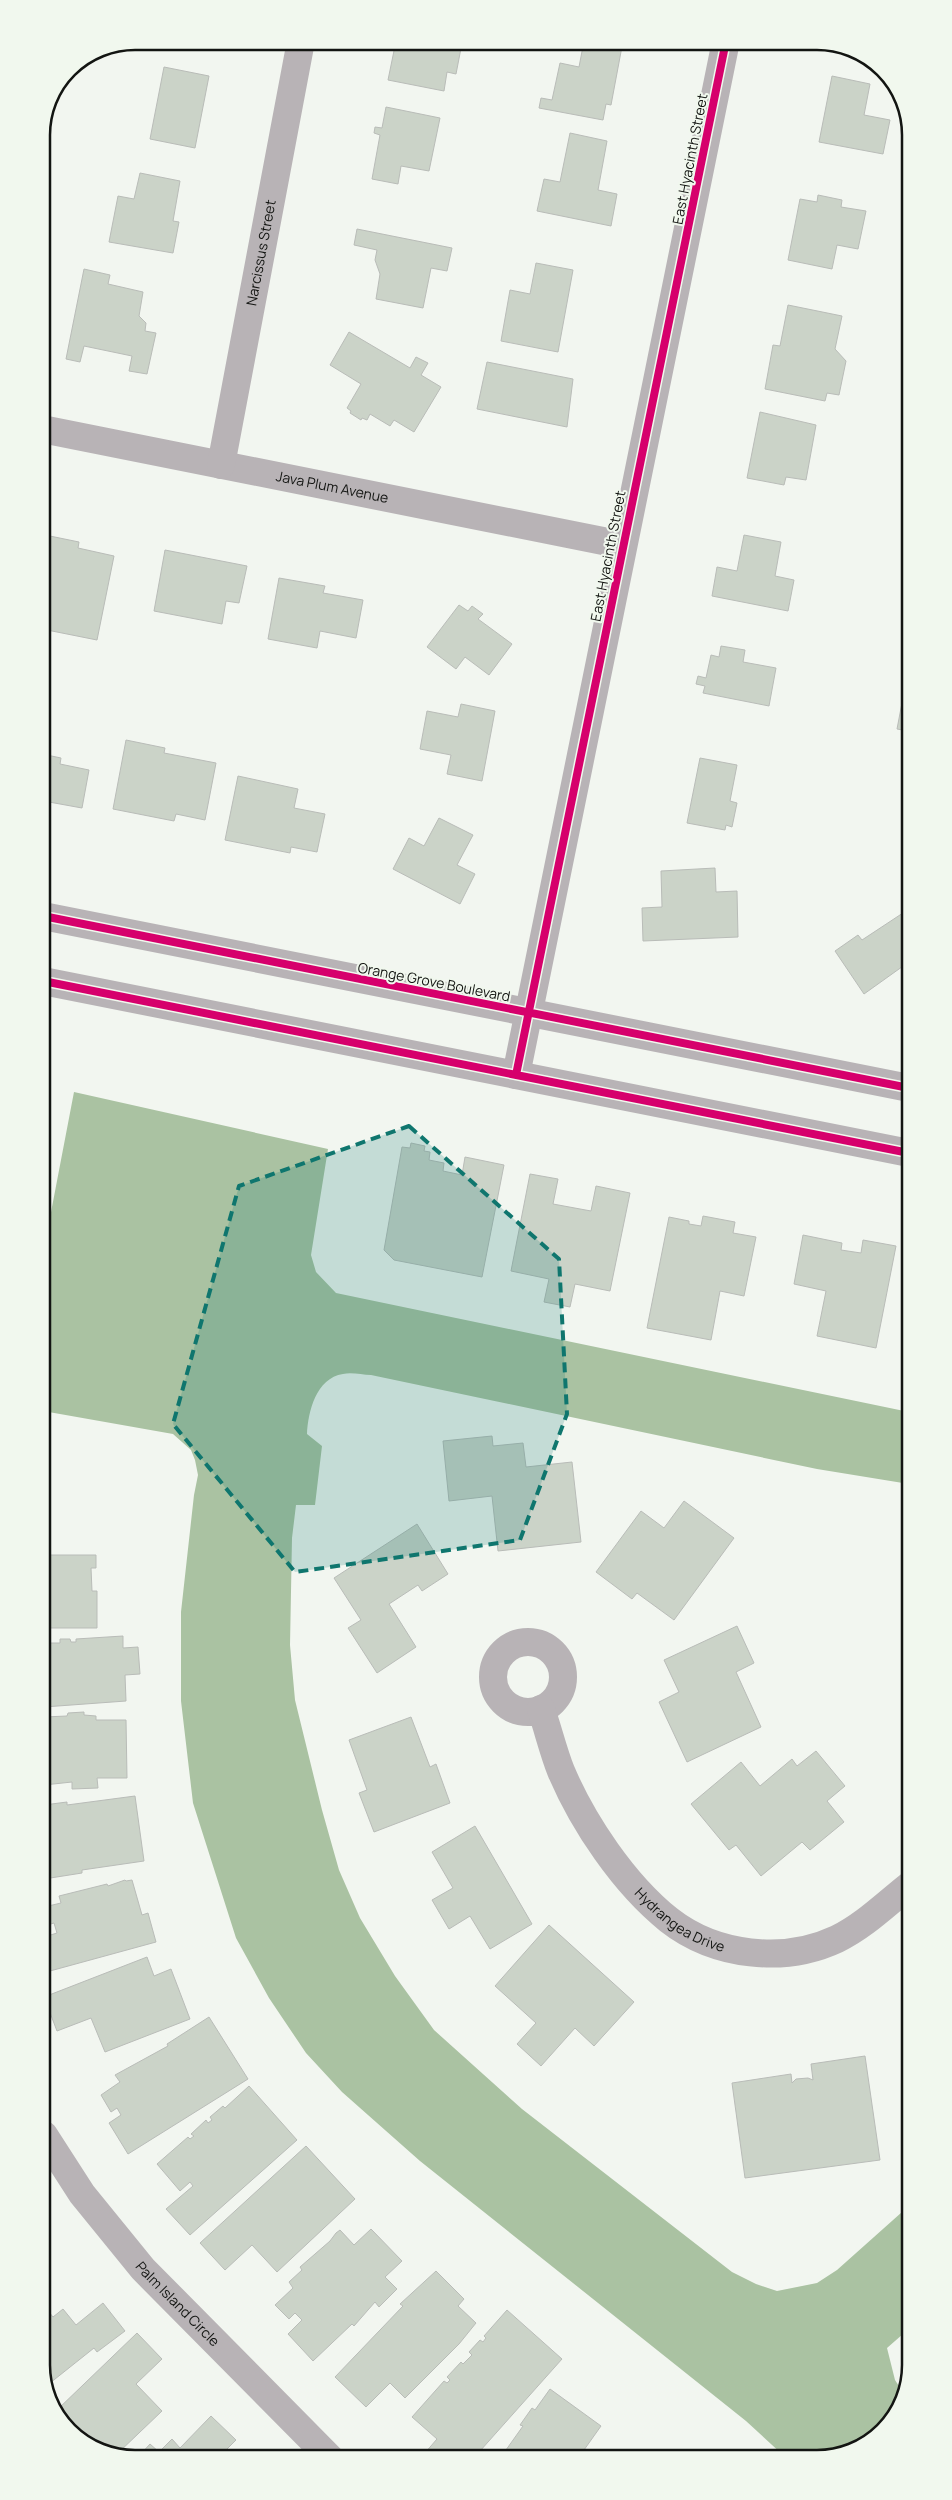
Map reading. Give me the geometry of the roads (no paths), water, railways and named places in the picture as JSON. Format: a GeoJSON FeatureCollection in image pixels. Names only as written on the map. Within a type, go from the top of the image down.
{"type":"FeatureCollection","features":[{"type":"Feature","properties":{"kind":"street","name":"Narcissus Street"},"geometry":{"type":"LineString","coordinates":[[221,465],[300,50]]}},
{"type":"Feature","properties":{"kind":"street","name":"East Hyacinth Street"},"geometry":{"type":"LineString","coordinates":[[516,1075],[530,1014],[623,545],[724,50]]}},
{"type":"Feature","properties":{"kind":"street","name":"Java Plum Avenue"},"geometry":{"type":"LineString","coordinates":[[50,431],[623,545]]}},
{"type":"Feature","properties":{"kind":"street","name":"Orange Grove Boulevard"},"geometry":{"type":"LineString","coordinates":[[50,918],[902,1087]]}},
{"type":"Feature","properties":{"kind":"street"},"geometry":{"type":"LineString","coordinates":[[50,982],[902,1152]]}},
{"type":"Feature","properties":{"kind":"street","name":"Hydrangea Drive"},"geometry":{"type":"LineString","coordinates":[[542,1709],[560,1770],[582,1813],[608,1853],[639,1890],[669,1920],[709,1943],[754,1954],[797,1952],[838,1939],[902,1891]]}},
{"type":"Feature","properties":{"kind":"street","name":"Palm Island Circle"},"geometry":{"type":"LineString","coordinates":[[50,2144],[82,2194],[143,2270],[322,2450]]}}]}
